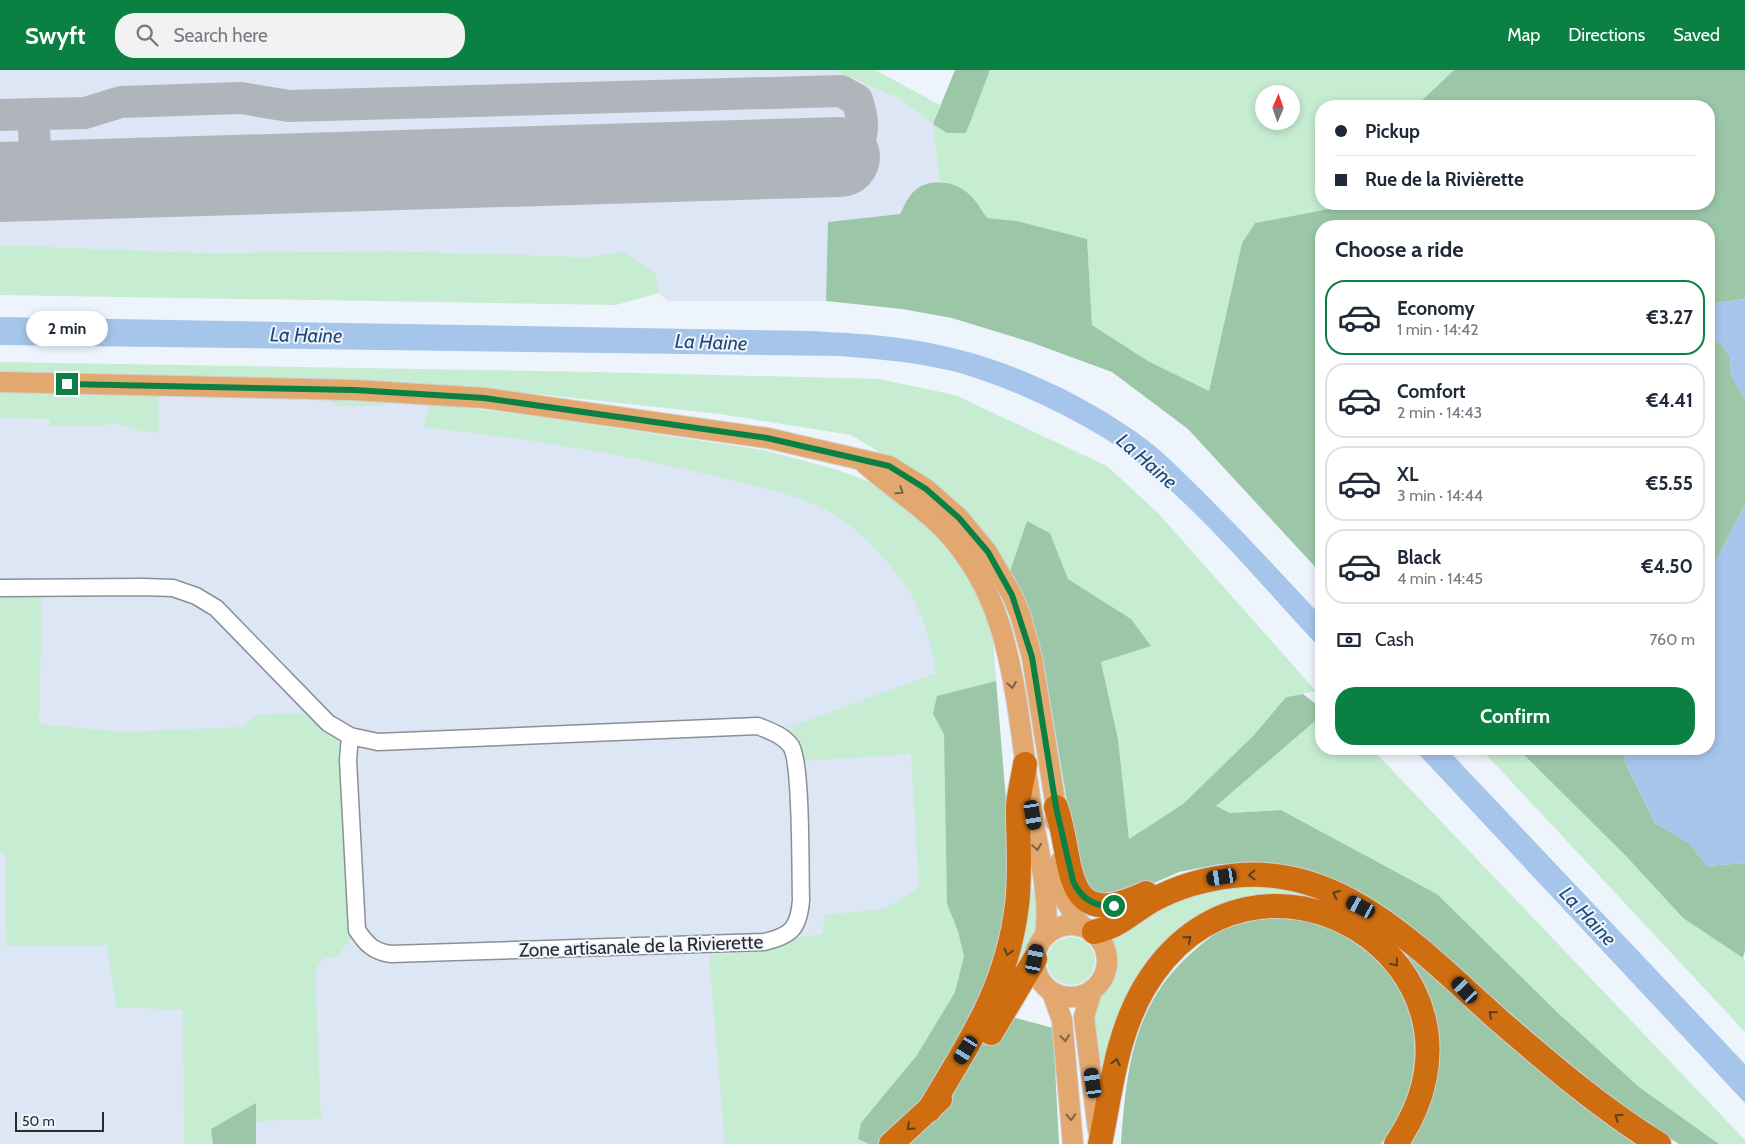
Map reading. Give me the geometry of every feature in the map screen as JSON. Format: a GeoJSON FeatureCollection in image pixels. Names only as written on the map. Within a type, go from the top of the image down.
{"type":"FeatureCollection","features":[{"type":"Feature","properties":{"kind":"highway"},"geometry":{"type":"LineString","coordinates":[[929,1110],[976,1033],[996,988],[1005,961],[1018,904],[1020,852],[1018,808],[1025,764]]}},
{"type":"Feature","properties":{"kind":"highway"},"geometry":{"type":"LineString","coordinates":[[1056,807],[1073,881],[1077,890],[1088,901],[1101,906],[1114,906],[1149,891],[1233,876],[1278,877],[1322,888],[1361,907],[1415,944],[1496,1018],[1581,1088],[1659,1144]]}},
{"type":"Feature","properties":{"kind":"highway"},"geometry":{"type":"LineString","coordinates":[[1087,929],[1116,925],[1154,899],[1190,885]]}},
{"type":"Feature","properties":{"kind":"highway"},"geometry":{"type":"LineString","coordinates":[[1100,1144],[1124,1033],[1134,1007],[1154,973],[1184,941],[1214,922],[1255,908],[1281,906],[1326,914],[1361,930],[1392,958],[1416,995],[1426,1039],[1424,1078],[1415,1109],[1396,1144]]}},
{"type":"Feature","properties":{"kind":"highway"},"geometry":{"type":"LineString","coordinates":[[891,1144],[929,1110],[971,1062],[1035,959]]}},
{"type":"Feature","properties":{"kind":"main road"},"geometry":{"type":"LineString","coordinates":[[0,382],[354,390],[484,398],[767,438],[889,466],[926,489],[974,534],[999,570],[1020,614],[1032,657],[1056,807],[1054,822],[1066,901],[1087,929],[1104,946],[1107,964],[1102,980],[1092,990],[1072,997],[1052,992],[1042,983],[1037,975],[1035,959],[1037,947],[1045,936],[1063,925],[1087,929]]}},
{"type":"Feature","properties":{"kind":"main road"},"geometry":{"type":"LineString","coordinates":[[862,461],[883,481],[920,506],[965,554],[977,573],[1001,629],[1008,655],[1046,906],[1045,936]]}},
{"type":"Feature","properties":{"kind":"main road"},"geometry":{"type":"LineString","coordinates":[[1092,990],[1084,1017],[1100,1144]]}},
{"type":"Feature","properties":{"kind":"main road"},"geometry":{"type":"LineString","coordinates":[[1052,992],[1062,1020],[1073,1144]]}},
{"type":"Feature","properties":{"kind":"street","name":"Zone artisanale de la Rivierette"},"geometry":{"type":"LineString","coordinates":[[0,588],[173,588],[196,596],[216,608],[328,723],[350,736],[378,742],[758,726],[779,734],[791,746],[798,774],[800,915],[796,924],[785,935],[764,942],[391,954],[378,952],[365,942],[357,930],[348,760],[350,736]]}},
{"type":"Feature","properties":{"kind":"shaded area"},"geometry":{"type":"Polygon","coordinates":[[[0,70],[835,70],[902,100],[933,124],[939,181],[922,187],[909,195],[900,214],[828,222],[826,301],[668,301],[659,293],[656,274],[625,252],[586,257],[392,251],[204,253],[0,245],[0,70]]]}},
{"type":"Feature","properties":{"kind":"shaded area"},"geometry":{"type":"Polygon","coordinates":[[[0,393],[158,394],[431,404],[534,416],[763,450],[838,470],[984,601],[992,630],[1009,836],[875,1144],[0,1144],[0,393]]]}},
{"type":"Feature","properties":{"kind":"green space"},"geometry":{"type":"Polygon","coordinates":[[[835,70],[875,70],[940,105],[933,124],[902,100],[835,70]]]}},
{"type":"Feature","properties":{"kind":"green space"},"geometry":{"type":"Polygon","coordinates":[[[955,70],[990,70],[966,133],[947,133],[933,124],[955,70]]]}},
{"type":"Feature","properties":{"kind":"green space"},"geometry":{"type":"Polygon","coordinates":[[[990,70],[1454,70],[1422,100],[1315,100],[1315,210],[1323,210],[1255,223],[1242,243],[1209,391],[1148,361],[1092,325],[1087,239],[1017,221],[987,218],[967,194],[939,181],[933,124],[966,132],[990,70]]]}},
{"type":"Feature","properties":{"kind":"green space"},"geometry":{"type":"Polygon","coordinates":[[[1454,70],[1745,70],[1745,299],[1715,303],[1715,220],[1315,220],[1315,567],[1188,429],[1112,372],[1030,342],[952,318],[902,309],[826,301],[828,222],[900,214],[915,190],[931,183],[948,183],[957,186],[971,196],[987,218],[1017,221],[1087,239],[1092,325],[1148,361],[1209,391],[1242,243],[1255,223],[1323,210],[1715,210],[1715,100],[1422,100],[1454,70]]]}},
{"type":"Feature","properties":{"kind":"green space"},"geometry":{"type":"Polygon","coordinates":[[[0,245],[204,253],[392,251],[586,257],[625,252],[656,274],[659,293],[616,305],[0,295],[0,245]]]}},
{"type":"Feature","properties":{"kind":"green space"},"geometry":{"type":"Polygon","coordinates":[[[1715,340],[1721,344],[1730,356],[1731,375],[1745,399],[1745,504],[1715,563],[1715,340]]]}},
{"type":"Feature","properties":{"kind":"green space"},"geometry":{"type":"Polygon","coordinates":[[[0,362],[596,372],[879,379],[955,395],[1107,466],[1158,513],[1315,691],[1286,697],[1254,735],[1183,804],[1129,839],[1118,739],[1101,662],[1150,646],[1130,619],[1068,579],[1050,533],[1027,521],[1010,571],[947,493],[851,435],[720,414],[510,391],[394,384],[0,373],[0,362]]]}},
{"type":"Feature","properties":{"kind":"green space"},"geometry":{"type":"Polygon","coordinates":[[[0,393],[158,394],[159,433],[138,431],[112,422],[105,426],[50,426],[50,419],[0,418],[0,393]]]}},
{"type":"Feature","properties":{"kind":"green space"},"geometry":{"type":"Polygon","coordinates":[[[328,399],[386,401],[383,406],[338,406],[328,399]]]}},
{"type":"Feature","properties":{"kind":"green space"},"geometry":{"type":"Polygon","coordinates":[[[431,404],[534,416],[763,450],[838,470],[886,488],[965,563],[992,629],[996,681],[937,696],[934,714],[944,734],[947,904],[958,931],[964,956],[955,992],[917,1055],[861,1123],[858,1139],[869,1144],[725,1144],[709,955],[767,951],[800,937],[823,934],[824,915],[884,909],[919,887],[911,754],[803,761],[798,740],[788,728],[936,673],[926,630],[913,598],[892,568],[872,545],[850,525],[813,504],[787,494],[682,468],[535,441],[423,427],[431,404]]]}},
{"type":"Feature","properties":{"kind":"green space"},"geometry":{"type":"Polygon","coordinates":[[[1027,521],[1050,533],[1068,579],[1131,619],[1151,646],[1101,662],[1118,739],[1129,839],[1183,804],[1254,735],[1286,697],[1303,694],[1315,703],[1315,721],[1216,806],[1230,813],[1281,810],[1437,894],[1557,1012],[1639,1087],[1719,1144],[1679,1144],[1653,1128],[1609,1096],[1554,1051],[1424,938],[1299,870],[1259,864],[1220,864],[1179,872],[1120,898],[1093,895],[1079,873],[1044,665],[1010,571],[1027,521]]]}},
{"type":"Feature","properties":{"kind":"green space"},"geometry":{"type":"Polygon","coordinates":[[[42,594],[39,724],[121,732],[243,727],[255,715],[307,713],[350,742],[357,930],[337,957],[324,958],[315,970],[321,1119],[256,1121],[255,1104],[211,1129],[213,1144],[184,1144],[183,1010],[116,1007],[107,945],[6,946],[5,854],[0,853],[0,595],[42,594]]]}},
{"type":"Feature","properties":{"kind":"green space"},"geometry":{"type":"Polygon","coordinates":[[[996,681],[1012,872],[997,1013],[1053,1028],[1059,1144],[869,1144],[858,1139],[861,1123],[917,1055],[955,992],[964,956],[958,931],[947,904],[944,734],[933,714],[937,696],[996,681]]]}},
{"type":"Feature","properties":{"kind":"green space"},"geometry":{"type":"Polygon","coordinates":[[[1315,721],[1315,755],[1378,755],[1745,1140],[1745,1144],[1719,1144],[1639,1087],[1557,1012],[1437,894],[1281,810],[1230,813],[1216,806],[1315,721]]]}},
{"type":"Feature","properties":{"kind":"green space"},"geometry":{"type":"Polygon","coordinates":[[[1487,755],[1524,755],[1625,855],[1683,918],[1743,958],[1745,961],[1745,1032],[1487,755]]]}},
{"type":"Feature","properties":{"kind":"green space"},"geometry":{"type":"Polygon","coordinates":[[[1524,755],[1625,755],[1624,760],[1655,823],[1689,843],[1707,866],[1745,863],[1745,951],[1743,958],[1683,918],[1625,855],[1524,755]]]}},
{"type":"Feature","properties":{"kind":"green space"},"geometry":{"type":"Polygon","coordinates":[[[1278,884],[1335,903],[1411,952],[1403,963],[1303,903],[1182,937],[1107,1069],[1097,1071],[1092,1005],[1109,987],[1115,975],[1116,955],[1111,936],[1151,911],[1219,886],[1278,884]]]}},
{"type":"Feature","properties":{"kind":"green space"},"geometry":{"type":"Polygon","coordinates":[[[1027,889],[1036,889],[1037,929],[1028,943],[1024,960],[1002,995],[1027,889]]]}},
{"type":"Feature","properties":{"kind":"green space"},"geometry":{"type":"Polygon","coordinates":[[[1275,918],[1315,923],[1338,931],[1367,950],[1389,972],[1404,998],[1413,1026],[1415,1056],[1410,1086],[1399,1115],[1381,1144],[1121,1144],[1126,1093],[1135,1044],[1143,1021],[1154,999],[1168,978],[1186,958],[1220,931],[1244,922],[1275,918]]]}},
{"type":"Feature","properties":{"kind":"green space"},"geometry":{"type":"Polygon","coordinates":[[[1066,937],[1076,937],[1088,944],[1095,956],[1095,966],[1088,978],[1076,985],[1066,985],[1058,981],[1051,974],[1047,966],[1047,956],[1051,948],[1058,941],[1066,937]]]}},
{"type":"Feature","properties":{"kind":"green space"},"geometry":{"type":"Polygon","coordinates":[[[1411,952],[1643,1144],[1403,1144],[1430,1081],[1403,963],[1411,952]]]}},
{"type":"Feature","properties":{"kind":"green space"},"geometry":{"type":"Polygon","coordinates":[[[256,1103],[256,1144],[213,1144],[211,1129],[256,1103]]]}},
{"type":"Feature","properties":{"kind":"water"},"geometry":{"type":"Polygon","coordinates":[[[1745,299],[1745,399],[1731,375],[1730,356],[1721,344],[1715,340],[1715,303],[1745,299]]]}},
{"type":"Feature","properties":{"kind":"water","name":"La Haine"},"geometry":{"type":"Polygon","coordinates":[[[0,317],[812,331],[894,337],[936,344],[997,361],[1055,385],[1110,415],[1155,446],[1221,510],[1315,610],[1315,642],[1205,524],[1181,500],[1129,455],[1111,442],[1044,406],[996,385],[952,371],[910,363],[839,356],[0,345],[0,317]]]}},
{"type":"Feature","properties":{"kind":"water"},"geometry":{"type":"Polygon","coordinates":[[[1745,504],[1745,863],[1707,866],[1689,843],[1655,823],[1624,760],[1625,755],[1715,755],[1715,563],[1745,504]]]}},
{"type":"Feature","properties":{"kind":"water","name":"La Haine"},"geometry":{"type":"Polygon","coordinates":[[[1420,755],[1453,755],[1745,1064],[1745,1103],[1420,755]]]}},
{"type":"Feature","properties":{"kind":"taxiway"},"geometry":{"type":"LineString","coordinates":[[0,115],[85,113],[121,102],[241,98],[289,106],[841,91],[857,100],[862,126],[859,141],[855,148],[840,157]]}},
{"type":"Feature","properties":{"kind":"taxiway"},"geometry":{"type":"LineString","coordinates":[[33,114],[37,181]]}},
{"type":"Feature","properties":{"kind":"runway"},"geometry":{"type":"LineString","coordinates":[[0,182],[840,157]]}},
{"type":"Feature","properties":{"kind":"route"},"geometry":{"type":"LineString","coordinates":[[67,384],[401,391],[484,398],[767,438],[840,453],[862,461],[889,466],[908,476],[926,489],[959,518],[988,552],[1012,595],[1020,614],[1032,657],[1056,807],[1061,821],[1068,866],[1077,890],[1083,897],[1094,904],[1114,906]]}}]}
